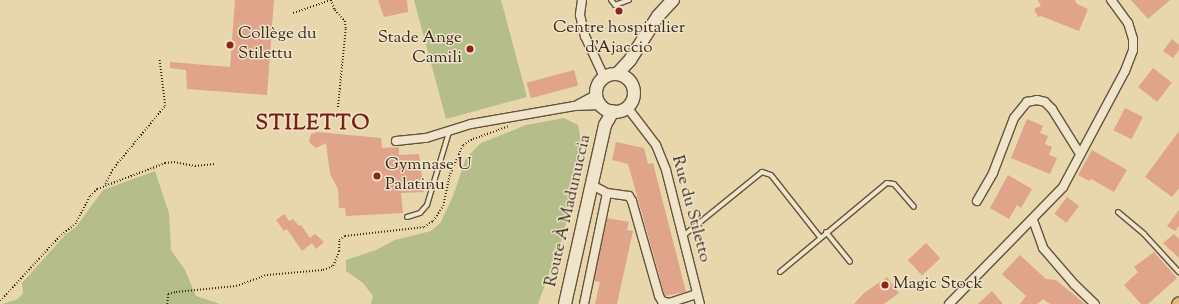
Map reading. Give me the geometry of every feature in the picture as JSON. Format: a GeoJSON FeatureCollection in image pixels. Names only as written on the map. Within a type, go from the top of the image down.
{"type":"FeatureCollection","features":[{"type":"Feature","properties":{"kind":"main road"},"geometry":{"type":"LineString","coordinates":[[622,76],[630,60],[658,16],[673,0]]}},
{"type":"Feature","properties":{"kind":"main road"},"geometry":{"type":"LineString","coordinates":[[622,76],[634,90],[634,96],[627,106],[604,105],[598,85],[604,77],[622,76]]}},
{"type":"Feature","properties":{"kind":"main road","name":"Route À Madunuccia"},"geometry":{"type":"LineString","coordinates":[[565,304],[605,125],[604,105]]}},
{"type":"Feature","properties":{"kind":"street"},"geometry":{"type":"LineString","coordinates":[[582,0],[580,15],[585,36],[604,77]]}},
{"type":"Feature","properties":{"kind":"street"},"geometry":{"type":"LineString","coordinates":[[948,304],[1033,220],[1062,187],[1126,71],[1133,50],[1128,23],[1111,0]]}},
{"type":"Feature","properties":{"kind":"street"},"geometry":{"type":"LineString","coordinates":[[977,201],[993,173],[1014,118],[1027,102],[1037,100],[1045,102],[1052,109],[1080,154]]}},
{"type":"Feature","properties":{"kind":"street"},"geometry":{"type":"LineString","coordinates":[[396,141],[426,138],[450,129],[574,106],[604,105]]}},
{"type":"Feature","properties":{"kind":"street","name":"Rue du Stiletto"},"geometry":{"type":"LineString","coordinates":[[627,106],[656,145],[666,170],[700,304]]}},
{"type":"Feature","properties":{"kind":"street"},"geometry":{"type":"LineString","coordinates":[[592,185],[607,193],[629,196],[632,201],[658,296],[662,301],[669,303],[697,294]]}},
{"type":"Feature","properties":{"kind":"street"},"geometry":{"type":"LineString","coordinates":[[584,304],[607,193]]}},
{"type":"Feature","properties":{"kind":"street"},"geometry":{"type":"LineString","coordinates":[[1033,220],[1043,248],[1074,284],[1095,304]]}},
{"type":"Feature","properties":{"kind":"lane"},"geometry":{"type":"LineString","coordinates":[[611,0],[615,5],[629,0]]}},
{"type":"Feature","properties":{"kind":"lane"},"geometry":{"type":"LineString","coordinates":[[407,217],[420,213],[428,205],[450,129]]}},
{"type":"Feature","properties":{"kind":"lane"},"geometry":{"type":"LineString","coordinates":[[682,236],[762,172],[771,175],[820,236]]}},
{"type":"Feature","properties":{"kind":"lane"},"geometry":{"type":"LineString","coordinates":[[780,272],[820,236],[891,182],[914,207]]}},
{"type":"Feature","properties":{"kind":"lane"},"geometry":{"type":"LineString","coordinates":[[1118,212],[1144,234],[1179,272]]}},
{"type":"Feature","properties":{"kind":"lane"},"geometry":{"type":"LineString","coordinates":[[826,232],[850,262]]}},
{"type":"Feature","properties":{"kind":"path"},"geometry":{"type":"LineString","coordinates":[[293,13],[331,0],[336,10],[346,21],[338,109]]}},
{"type":"Feature","properties":{"kind":"path"},"geometry":{"type":"LineString","coordinates":[[105,184],[112,170],[165,106],[159,58]]}},
{"type":"Feature","properties":{"kind":"path"},"geometry":{"type":"LineString","coordinates":[[167,304],[168,294],[176,292],[236,286],[267,274],[323,270],[333,266],[339,251],[339,240],[345,236],[424,227],[433,221],[443,206],[450,174],[463,146],[473,139],[513,125]]}},
{"type":"Feature","properties":{"kind":"path"},"geometry":{"type":"LineString","coordinates":[[0,301],[60,235],[74,224],[93,192],[105,184],[174,162],[195,166],[215,164]]}},
{"type":"Feature","properties":{"kind":"green space","name":"Stade Ange Camili"},"geometry":{"type":"Polygon","coordinates":[[[414,0],[501,0],[527,97],[446,119],[414,0]]]}},
{"type":"Feature","properties":{"kind":"green space"},"geometry":{"type":"Polygon","coordinates":[[[564,118],[578,125],[581,142],[564,233],[538,304],[371,304],[373,296],[363,283],[346,271],[346,260],[376,250],[395,240],[431,231],[441,222],[453,196],[466,158],[481,143],[526,125],[564,118]]]}},
{"type":"Feature","properties":{"kind":"green space"},"geometry":{"type":"Polygon","coordinates":[[[155,171],[169,213],[171,250],[185,270],[196,296],[220,304],[2,304],[18,299],[23,293],[22,283],[65,235],[76,227],[103,190],[155,171]]]}},
{"type":"Feature","properties":{"kind":"building","name":"Collège du Stilettu"},"geometry":{"type":"Polygon","coordinates":[[[235,0],[274,0],[267,95],[187,89],[186,70],[170,68],[170,62],[230,67],[235,0]]]}},
{"type":"Feature","properties":{"kind":"building"},"geometry":{"type":"Polygon","coordinates":[[[378,0],[407,0],[408,12],[384,17],[378,0]]]}},
{"type":"Feature","properties":{"kind":"building"},"geometry":{"type":"Polygon","coordinates":[[[1038,0],[1075,0],[1077,4],[1088,9],[1079,31],[1041,16],[1038,17],[1034,9],[1041,6],[1038,0]]]}},
{"type":"Feature","properties":{"kind":"building"},"geometry":{"type":"Polygon","coordinates":[[[1131,0],[1170,0],[1148,19],[1131,0]]]}},
{"type":"Feature","properties":{"kind":"building"},"geometry":{"type":"Polygon","coordinates":[[[1172,39],[1179,45],[1179,50],[1173,58],[1163,51],[1172,39]]]}},
{"type":"Feature","properties":{"kind":"building"},"geometry":{"type":"Polygon","coordinates":[[[1153,68],[1172,83],[1157,102],[1138,87],[1153,68]]]}},
{"type":"Feature","properties":{"kind":"building"},"geometry":{"type":"Polygon","coordinates":[[[574,70],[578,85],[531,98],[527,83],[574,70]]]}},
{"type":"Feature","properties":{"kind":"building"},"geometry":{"type":"Polygon","coordinates":[[[1125,108],[1143,117],[1131,139],[1114,130],[1125,108]]]}},
{"type":"Feature","properties":{"kind":"building"},"geometry":{"type":"Polygon","coordinates":[[[1027,119],[1043,126],[1040,133],[1048,136],[1045,144],[1052,147],[1049,155],[1057,158],[1050,174],[1011,158],[1027,119]]]}},
{"type":"Feature","properties":{"kind":"building"},"geometry":{"type":"Polygon","coordinates":[[[1179,131],[1179,188],[1172,197],[1145,177],[1179,131]]]}},
{"type":"Feature","properties":{"kind":"building","name":"Gymnase U Palatinu"},"geometry":{"type":"Polygon","coordinates":[[[317,132],[381,138],[382,148],[399,147],[399,155],[419,154],[424,192],[401,193],[403,213],[346,216],[345,208],[339,208],[338,189],[330,174],[326,143],[316,148],[309,142],[311,134],[317,132]]]}},
{"type":"Feature","properties":{"kind":"building"},"geometry":{"type":"Polygon","coordinates":[[[616,142],[644,148],[648,164],[653,163],[686,292],[665,296],[628,164],[612,160],[616,142]]]}},
{"type":"Feature","properties":{"kind":"building"},"geometry":{"type":"Polygon","coordinates":[[[1092,150],[1127,170],[1114,192],[1091,179],[1089,181],[1078,175],[1092,150]]]}},
{"type":"Feature","properties":{"kind":"building"},"geometry":{"type":"Polygon","coordinates":[[[1008,175],[1032,189],[1021,208],[1017,205],[1009,219],[990,208],[1008,175]]]}},
{"type":"Feature","properties":{"kind":"building"},"geometry":{"type":"Polygon","coordinates":[[[1067,197],[1079,206],[1066,223],[1054,214],[1067,197]]]}},
{"type":"Feature","properties":{"kind":"building"},"geometry":{"type":"Polygon","coordinates":[[[1179,210],[1179,226],[1175,231],[1167,226],[1179,210]]]}},
{"type":"Feature","properties":{"kind":"building"},"geometry":{"type":"Polygon","coordinates":[[[284,214],[289,221],[293,219],[299,226],[301,225],[310,238],[315,234],[324,242],[316,249],[312,243],[302,251],[287,229],[284,231],[276,220],[284,214]]]}},
{"type":"Feature","properties":{"kind":"building"},"geometry":{"type":"Polygon","coordinates":[[[607,218],[629,222],[627,230],[633,231],[617,304],[595,304],[600,282],[594,281],[607,218]]]}},
{"type":"Feature","properties":{"kind":"building"},"geometry":{"type":"Polygon","coordinates":[[[1174,234],[1179,239],[1179,258],[1163,243],[1174,234]]]}},
{"type":"Feature","properties":{"kind":"building"},"geometry":{"type":"Polygon","coordinates":[[[926,243],[940,258],[922,275],[908,260],[926,243]]]}},
{"type":"Feature","properties":{"kind":"building"},"geometry":{"type":"Polygon","coordinates":[[[1154,252],[1177,278],[1148,304],[1141,304],[1124,285],[1138,272],[1134,267],[1154,252]]]}},
{"type":"Feature","properties":{"kind":"building"},"geometry":{"type":"Polygon","coordinates":[[[1020,255],[1046,279],[1056,280],[1085,304],[1050,304],[1043,299],[1037,304],[1020,304],[1026,296],[1002,274],[1020,255]]]}},
{"type":"Feature","properties":{"kind":"building","name":"Magic Stock"},"geometry":{"type":"Polygon","coordinates":[[[887,277],[899,293],[884,304],[854,304],[864,293],[887,277]]]}},
{"type":"Feature","properties":{"kind":"building"},"geometry":{"type":"Polygon","coordinates":[[[992,291],[1003,304],[978,304],[992,291]]]}},
{"type":"Feature","properties":{"kind":"place","name":"Centre hospitalier d'Ajaccio"},"geometry":{"type":"Point","coordinates":[619,11]}},
{"type":"Feature","properties":{"kind":"place","name":"Collège du Stilettu"},"geometry":{"type":"Point","coordinates":[230,45]}},
{"type":"Feature","properties":{"kind":"place","name":"Stade Ange Camili"},"geometry":{"type":"Point","coordinates":[470,49]}},
{"type":"Feature","properties":{"kind":"place","name":"Gymnase U Palatinu"},"geometry":{"type":"Point","coordinates":[377,176]}},
{"type":"Feature","properties":{"kind":"place","name":"Magic Stock"},"geometry":{"type":"Point","coordinates":[885,285]}},
{"type":"Feature","properties":{"kind":"district","name":"STILETTO"},"geometry":{"type":"Point","coordinates":[313,124]}}]}
